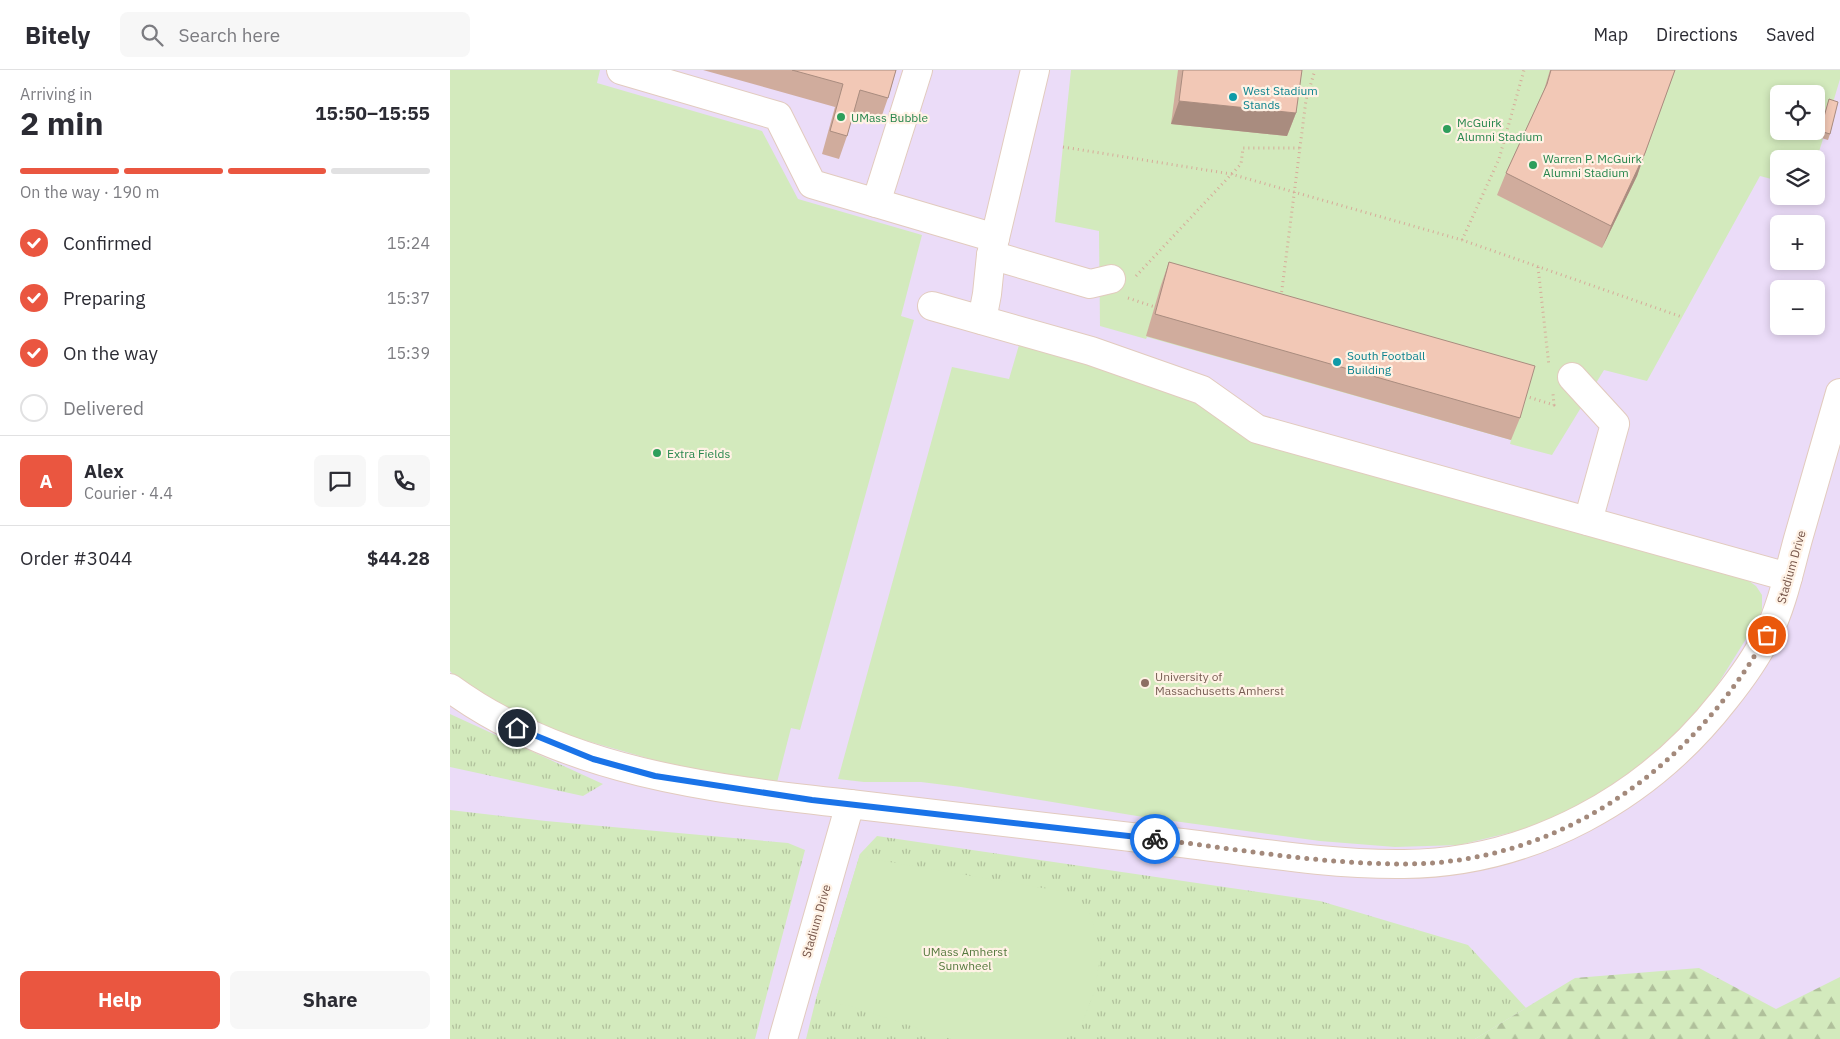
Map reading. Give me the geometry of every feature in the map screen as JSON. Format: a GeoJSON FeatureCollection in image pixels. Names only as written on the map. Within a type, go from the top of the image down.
{"type":"FeatureCollection","features":[{"type":"Feature","properties":{"kind":"street"},"geometry":{"type":"LineString","coordinates":[[621,70],[778,116],[812,184],[876,203],[1090,284],[1125,283]]}},
{"type":"Feature","properties":{"kind":"street"},"geometry":{"type":"LineString","coordinates":[[876,203],[918,70]]}},
{"type":"Feature","properties":{"kind":"street"},"geometry":{"type":"LineString","coordinates":[[982,320],[993,246],[1035,70]]}},
{"type":"Feature","properties":{"kind":"street"},"geometry":{"type":"LineString","coordinates":[[932,306],[1091,351],[1202,390],[1257,429],[1788,577]]}},
{"type":"Feature","properties":{"kind":"street"},"geometry":{"type":"LineString","coordinates":[[1558,379],[1615,424],[1588,522]]}},
{"type":"Feature","properties":{"kind":"street","name":"Stadium Drive"},"geometry":{"type":"LineString","coordinates":[[450,688],[485,712],[556,745],[615,766],[695,782],[850,804],[1324,860],[1405,864],[1468,858],[1498,852],[1528,843],[1591,815],[1616,800],[1687,744],[1709,720],[1754,658],[1777,613],[1840,393]]}},
{"type":"Feature","properties":{"kind":"street","name":"Stadium Drive"},"geometry":{"type":"LineString","coordinates":[[783,1039],[850,804]]}},
{"type":"Feature","properties":{"kind":"path"},"geometry":{"type":"LineString","coordinates":[[1281,298],[1306,100],[1315,70]]}},
{"type":"Feature","properties":{"kind":"path"},"geometry":{"type":"LineString","coordinates":[[1462,240],[1498,159],[1524,70]]}},
{"type":"Feature","properties":{"kind":"path"},"geometry":{"type":"LineString","coordinates":[[1063,147],[1231,174],[1462,240],[1682,317]]}},
{"type":"Feature","properties":{"kind":"path"},"geometry":{"type":"LineString","coordinates":[[1155,307],[1128,299],[1125,283],[1241,164],[1243,148],[1300,148]]}},
{"type":"Feature","properties":{"kind":"path"},"geometry":{"type":"LineString","coordinates":[[1525,396],[1554,404],[1558,379],[1538,267]]}},
{"type":"Feature","properties":{"kind":"shaded area","name":"University of Massachusetts Amherst"},"geometry":{"type":"Polygon","coordinates":[[[450,70],[1840,70],[1840,1039],[450,1039],[450,70]]]}},
{"type":"Feature","properties":{"kind":"green space","name":"Extra Fields"},"geometry":{"type":"Polygon","coordinates":[[[450,70],[600,70],[597,83],[762,131],[798,199],[922,235],[901,316],[914,320],[800,730],[791,728],[774,794],[485,712],[450,671],[450,70]]]}},
{"type":"Feature","properties":{"kind":"green space"},"geometry":{"type":"Polygon","coordinates":[[[1071,70],[1840,70],[1840,79],[1832,106],[1827,105],[1825,112],[1825,85],[1770,85],[1770,140],[1823,140],[1820,150],[1770,150],[1770,179],[1760,176],[1647,381],[1604,370],[1552,455],[1510,444],[1511,440],[1147,337],[1146,339],[1100,326],[1099,231],[1055,222],[1071,70]]]}},
{"type":"Feature","properties":{"kind":"green space"},"geometry":{"type":"Polygon","coordinates":[[[1019,345],[1135,374],[1635,549],[1746,579],[1756,586],[1762,595],[1762,610],[1756,623],[1706,703],[1648,762],[1617,784],[1566,813],[1517,831],[1459,845],[1395,847],[1320,841],[1137,816],[961,787],[921,782],[864,782],[838,779],[952,367],[1009,379],[1019,345]]]}},
{"type":"Feature","properties":{"kind":"green space"},"geometry":{"type":"Polygon","coordinates":[[[450,714],[603,784],[583,796],[450,767],[450,714]]]}},
{"type":"Feature","properties":{"kind":"green space"},"geometry":{"type":"Polygon","coordinates":[[[450,810],[546,821],[788,843],[805,850],[755,1039],[450,1039],[450,810]]]}},
{"type":"Feature","properties":{"kind":"green space"},"geometry":{"type":"Polygon","coordinates":[[[877,836],[1320,901],[1468,945],[1526,1008],[1475,1039],[806,1039],[816,999],[860,854],[877,836]]]}},
{"type":"Feature","properties":{"kind":"green space","name":"UMass Amherst Sunwheel"},"geometry":{"type":"Polygon","coordinates":[[[860,854],[872,859],[1061,891],[1089,910],[1101,953],[1094,993],[1080,1028],[1065,1039],[951,1039],[850,1006],[816,999],[860,854]]]}},
{"type":"Feature","properties":{"kind":"green space"},"geometry":{"type":"Polygon","coordinates":[[[1699,968],[1776,1009],[1840,977],[1840,1039],[1475,1039],[1575,978],[1699,968]]]}},
{"type":"Feature","properties":{"kind":"building"},"geometry":{"type":"Polygon","coordinates":[[[792,70],[896,70],[888,98],[860,90],[847,136],[830,131],[843,84],[792,70]]]}},
{"type":"Feature","properties":{"kind":"building"},"geometry":{"type":"Polygon","coordinates":[[[1183,70],[1302,70],[1296,113],[1179,101],[1183,70]]]}},
{"type":"Feature","properties":{"kind":"building"},"geometry":{"type":"Polygon","coordinates":[[[1551,70],[1675,70],[1645,153],[1611,226],[1506,173],[1547,84],[1551,70]]]}},
{"type":"Feature","properties":{"kind":"building"},"geometry":{"type":"Polygon","coordinates":[[[1829,99],[1838,102],[1830,134],[1825,132],[1825,113],[1829,99]]]}},
{"type":"Feature","properties":{"kind":"building"},"geometry":{"type":"Polygon","coordinates":[[[1169,262],[1535,366],[1520,418],[1155,314],[1169,262]]]}},
{"type":"Feature","properties":{"kind":"way so far"},"geometry":{"type":"LineString","coordinates":[[1155,839],[1324,860],[1405,864],[1442,862],[1468,858],[1528,843],[1591,815],[1616,800],[1687,744],[1709,720],[1736,684],[1767,635]]}},
{"type":"Feature","properties":{"kind":"place","name":"West Stadium Stands"},"geometry":{"type":"Point","coordinates":[1233,97]}},
{"type":"Feature","properties":{"kind":"place","name":"UMass Bubble"},"geometry":{"type":"Point","coordinates":[841,117]}},
{"type":"Feature","properties":{"kind":"place","name":"McGuirk Alumni Stadium"},"geometry":{"type":"Point","coordinates":[1447,129]}},
{"type":"Feature","properties":{"kind":"place","name":"Warren P. McGuirk Alumni Stadium"},"geometry":{"type":"Point","coordinates":[1533,165]}},
{"type":"Feature","properties":{"kind":"place","name":"South Football Building"},"geometry":{"type":"Point","coordinates":[1337,362]}},
{"type":"Feature","properties":{"kind":"place","name":"Extra Fields"},"geometry":{"type":"Point","coordinates":[657,453]}},
{"type":"Feature","properties":{"kind":"place","name":"University of Massachusetts Amherst"},"geometry":{"type":"Point","coordinates":[1145,683]}},
{"type":"Feature","properties":{"kind":"route"},"geometry":{"type":"LineString","coordinates":[[517,728],[593,759],[655,776],[812,800],[1155,839]]}}]}
